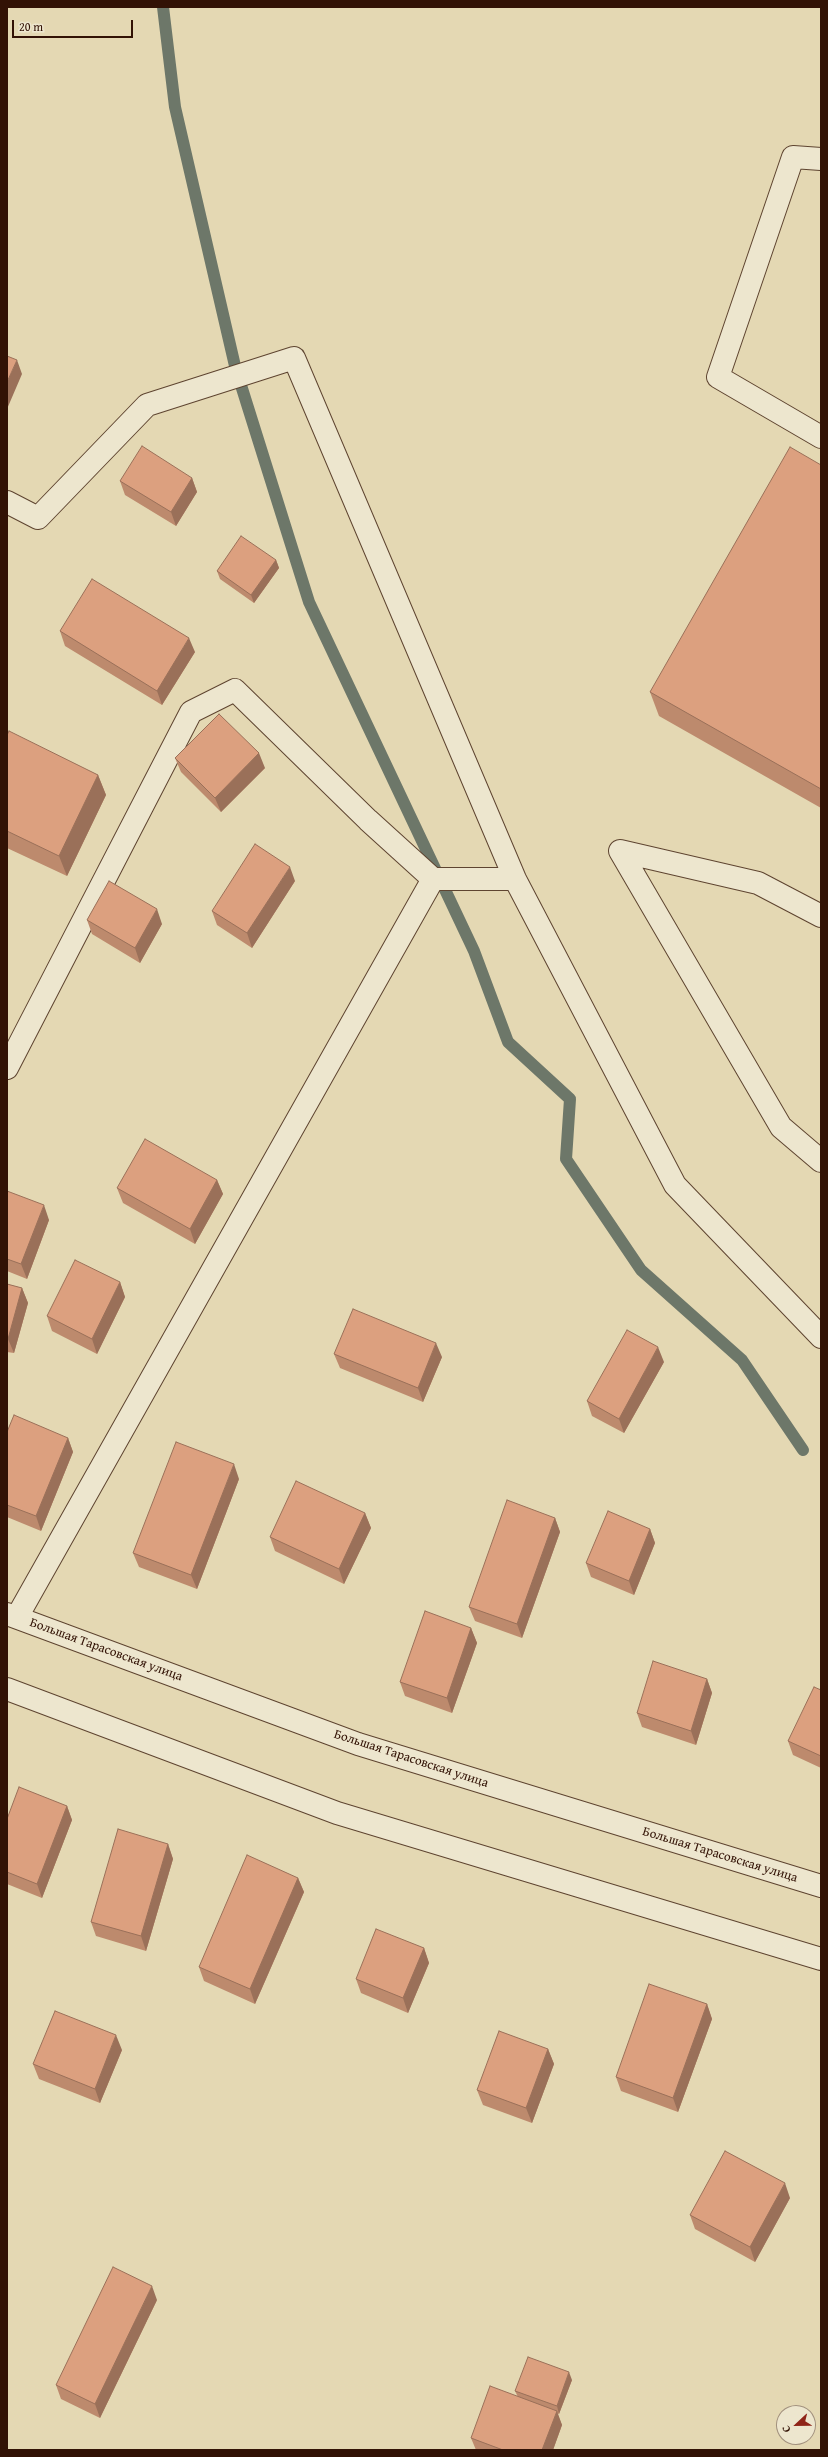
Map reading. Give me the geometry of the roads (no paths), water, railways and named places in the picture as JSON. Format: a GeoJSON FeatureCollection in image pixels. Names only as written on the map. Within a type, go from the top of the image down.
{"type":"FeatureCollection","features":[{"type":"Feature","properties":{"kind":"street"},"geometry":{"type":"LineString","coordinates":[[821,159],[794,157],[718,377],[821,437]]}},
{"type":"Feature","properties":{"kind":"street"},"geometry":{"type":"LineString","coordinates":[[7,502],[38,518],[147,405],[294,358],[515,879],[675,1185],[821,1337]]}},
{"type":"Feature","properties":{"kind":"street"},"geometry":{"type":"LineString","coordinates":[[7,1068],[190,712],[235,690],[368,820],[433,879],[515,879]]}},
{"type":"Feature","properties":{"kind":"street"},"geometry":{"type":"LineString","coordinates":[[821,916],[758,883],[620,851],[781,1127],[821,1161]]}},
{"type":"Feature","properties":{"kind":"street"},"geometry":{"type":"LineString","coordinates":[[12,1616],[433,879]]}},
{"type":"Feature","properties":{"kind":"street","name":"Большая Тарасовская улица"},"geometry":{"type":"LineString","coordinates":[[12,1616],[358,1744],[821,1886]]}},
{"type":"Feature","properties":{"kind":"street"},"geometry":{"type":"LineString","coordinates":[[7,1689],[337,1813],[821,1958]]}},
{"type":"Feature","properties":{"kind":"waterway"},"geometry":{"type":"LineString","coordinates":[[163,7],[175,107],[235,366],[309,602],[474,951],[508,1042],[570,1099],[566,1159],[641,1270],[742,1360],[803,1450]]}}]}
